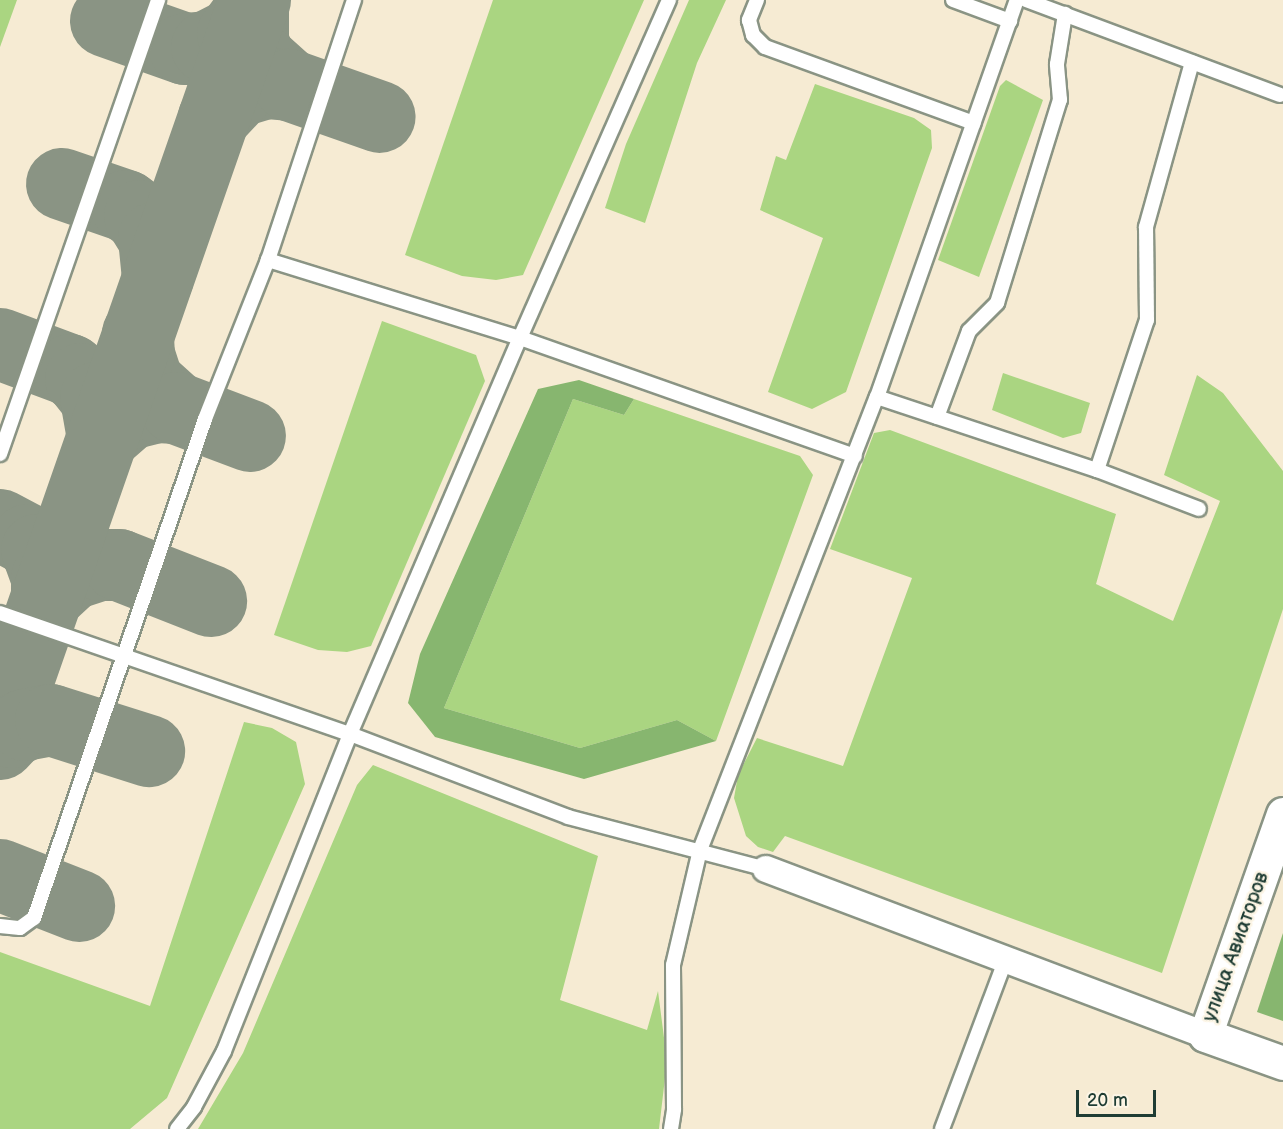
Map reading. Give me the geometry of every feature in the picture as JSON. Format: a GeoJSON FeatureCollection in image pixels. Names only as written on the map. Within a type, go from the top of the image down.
{"type":"FeatureCollection","features":[{"type":"Feature","properties":{"kind":"main road","name":"улица Авиаторов"},"geometry":{"type":"LineString","coordinates":[[1283,814],[1204,1035],[1283,1063]]}},
{"type":"Feature","properties":{"kind":"street"},"geometry":{"type":"LineString","coordinates":[[766,869],[1006,958],[1204,1035]]}},
{"type":"Feature","properties":{"kind":"lane"},"geometry":{"type":"LineString","coordinates":[[0,454],[158,0]]}},
{"type":"Feature","properties":{"kind":"lane"},"geometry":{"type":"LineString","coordinates":[[0,926],[20,928],[34,918],[126,656],[205,419],[268,260],[354,0]]}},
{"type":"Feature","properties":{"kind":"lane"},"geometry":{"type":"LineString","coordinates":[[177,1129],[194,1107],[224,1051],[350,734],[520,338],[669,0]]}},
{"type":"Feature","properties":{"kind":"lane"},"geometry":{"type":"LineString","coordinates":[[757,0],[749,20],[753,35],[765,47],[974,123]]}},
{"type":"Feature","properties":{"kind":"lane"},"geometry":{"type":"LineString","coordinates":[[953,0],[1010,21]]}},
{"type":"Feature","properties":{"kind":"lane"},"geometry":{"type":"LineString","coordinates":[[671,1129],[674,1109],[673,965],[700,850],[877,398],[1017,0]]}},
{"type":"Feature","properties":{"kind":"lane"},"geometry":{"type":"LineString","coordinates":[[1026,0],[1280,95]]}},
{"type":"Feature","properties":{"kind":"lane"},"geometry":{"type":"LineString","coordinates":[[937,417],[969,331],[997,303],[1060,100],[1058,64],[1065,14]]}},
{"type":"Feature","properties":{"kind":"lane"},"geometry":{"type":"LineString","coordinates":[[1097,470],[1147,320],[1146,227],[1192,62]]}},
{"type":"Feature","properties":{"kind":"lane"},"geometry":{"type":"LineString","coordinates":[[268,260],[520,338],[855,456]]}},
{"type":"Feature","properties":{"kind":"lane"},"geometry":{"type":"LineString","coordinates":[[877,398],[1097,470],[1199,510]]}},
{"type":"Feature","properties":{"kind":"lane"},"geometry":{"type":"LineString","coordinates":[[0,613],[350,734],[568,817],[766,869]]}},
{"type":"Feature","properties":{"kind":"lane"},"geometry":{"type":"LineString","coordinates":[[942,1129],[1006,958]]}},
{"type":"Feature","properties":{"kind":"green space"},"geometry":{"type":"Polygon","coordinates":[[[0,0],[17,0],[0,47],[0,0]]]}},
{"type":"Feature","properties":{"kind":"green space"},"geometry":{"type":"Polygon","coordinates":[[[493,0],[644,0],[523,275],[496,280],[462,276],[405,255],[493,0]]]}},
{"type":"Feature","properties":{"kind":"green space"},"geometry":{"type":"Polygon","coordinates":[[[689,0],[726,0],[697,63],[645,223],[605,208],[626,144],[689,0]]]}},
{"type":"Feature","properties":{"kind":"green space"},"geometry":{"type":"Polygon","coordinates":[[[1006,80],[1043,100],[979,277],[938,260],[1000,86],[1006,80]]]}},
{"type":"Feature","properties":{"kind":"green space"},"geometry":{"type":"Polygon","coordinates":[[[815,84],[914,118],[931,130],[932,148],[846,392],[812,409],[768,392],[823,238],[760,210],[776,156],[786,160],[815,84]]]}},
{"type":"Feature","properties":{"kind":"green space"},"geometry":{"type":"Polygon","coordinates":[[[382,321],[476,355],[485,381],[371,646],[347,652],[318,650],[274,635],[382,321]]]}},
{"type":"Feature","properties":{"kind":"green space"},"geometry":{"type":"Polygon","coordinates":[[[1003,373],[1090,403],[1081,433],[1063,438],[992,410],[1003,373]]]}},
{"type":"Feature","properties":{"kind":"green space"},"geometry":{"type":"Polygon","coordinates":[[[1197,375],[1223,393],[1283,471],[1283,609],[1162,973],[785,836],[773,852],[758,847],[746,836],[734,798],[738,775],[757,738],[843,766],[912,578],[830,549],[874,433],[890,430],[1116,514],[1096,584],[1173,621],[1220,501],[1164,475],[1197,375]]]}},
{"type":"Feature","properties":{"kind":"green space"},"geometry":{"type":"Polygon","coordinates":[[[579,380],[634,399],[624,415],[573,399],[444,708],[580,748],[677,720],[716,741],[584,779],[435,737],[408,703],[420,654],[538,389],[579,380]]]}},
{"type":"Feature","properties":{"kind":"green space"},"geometry":{"type":"Polygon","coordinates":[[[573,399],[624,415],[634,399],[800,456],[813,475],[716,741],[677,720],[580,748],[444,708],[573,399]]]}},
{"type":"Feature","properties":{"kind":"green space"},"geometry":{"type":"Polygon","coordinates":[[[244,722],[272,728],[296,742],[305,784],[167,1098],[130,1129],[0,1129],[0,952],[150,1006],[244,722]]]}},
{"type":"Feature","properties":{"kind":"green space"},"geometry":{"type":"Polygon","coordinates":[[[373,765],[598,856],[560,1000],[647,1030],[658,991],[667,1061],[659,1129],[198,1129],[243,1053],[357,785],[373,765]]]}},
{"type":"Feature","properties":{"kind":"green space"},"geometry":{"type":"Polygon","coordinates":[[[1283,933],[1283,1021],[1257,1012],[1283,933]]]}},
{"type":"Feature","properties":{"kind":"taxiway"},"geometry":{"type":"LineString","coordinates":[[0,732],[255,0]]}},
{"type":"Feature","properties":{"kind":"taxiway"},"geometry":{"type":"LineString","coordinates":[[106,21],[185,49],[207,47],[233,34],[253,6],[253,43],[260,59],[289,85],[266,83],[239,91],[214,118]]}},
{"type":"Feature","properties":{"kind":"taxiway"},"geometry":{"type":"LineString","coordinates":[[289,85],[380,117]]}},
{"type":"Feature","properties":{"kind":"taxiway"},"geometry":{"type":"LineString","coordinates":[[62,184],[126,206],[140,216],[154,238],[158,278]]}},
{"type":"Feature","properties":{"kind":"taxiway"},"geometry":{"type":"LineString","coordinates":[[0,344],[70,370],[81,379],[96,398],[103,437],[129,414],[158,407],[176,408],[148,383],[139,356],[138,334]]}},
{"type":"Feature","properties":{"kind":"taxiway"},"geometry":{"type":"LineString","coordinates":[[176,408],[250,436]]}},
{"type":"Feature","properties":{"kind":"taxiway"},"geometry":{"type":"LineString","coordinates":[[0,525],[28,540],[37,550],[47,578],[47,597],[72,574],[100,565],[119,565],[211,601]]}},
{"type":"Feature","properties":{"kind":"taxiway"},"geometry":{"type":"LineString","coordinates":[[0,744],[11,732],[25,725],[51,720],[149,751]]}},
{"type":"Feature","properties":{"kind":"taxiway"},"geometry":{"type":"LineString","coordinates":[[0,875],[79,906]]}}]}
